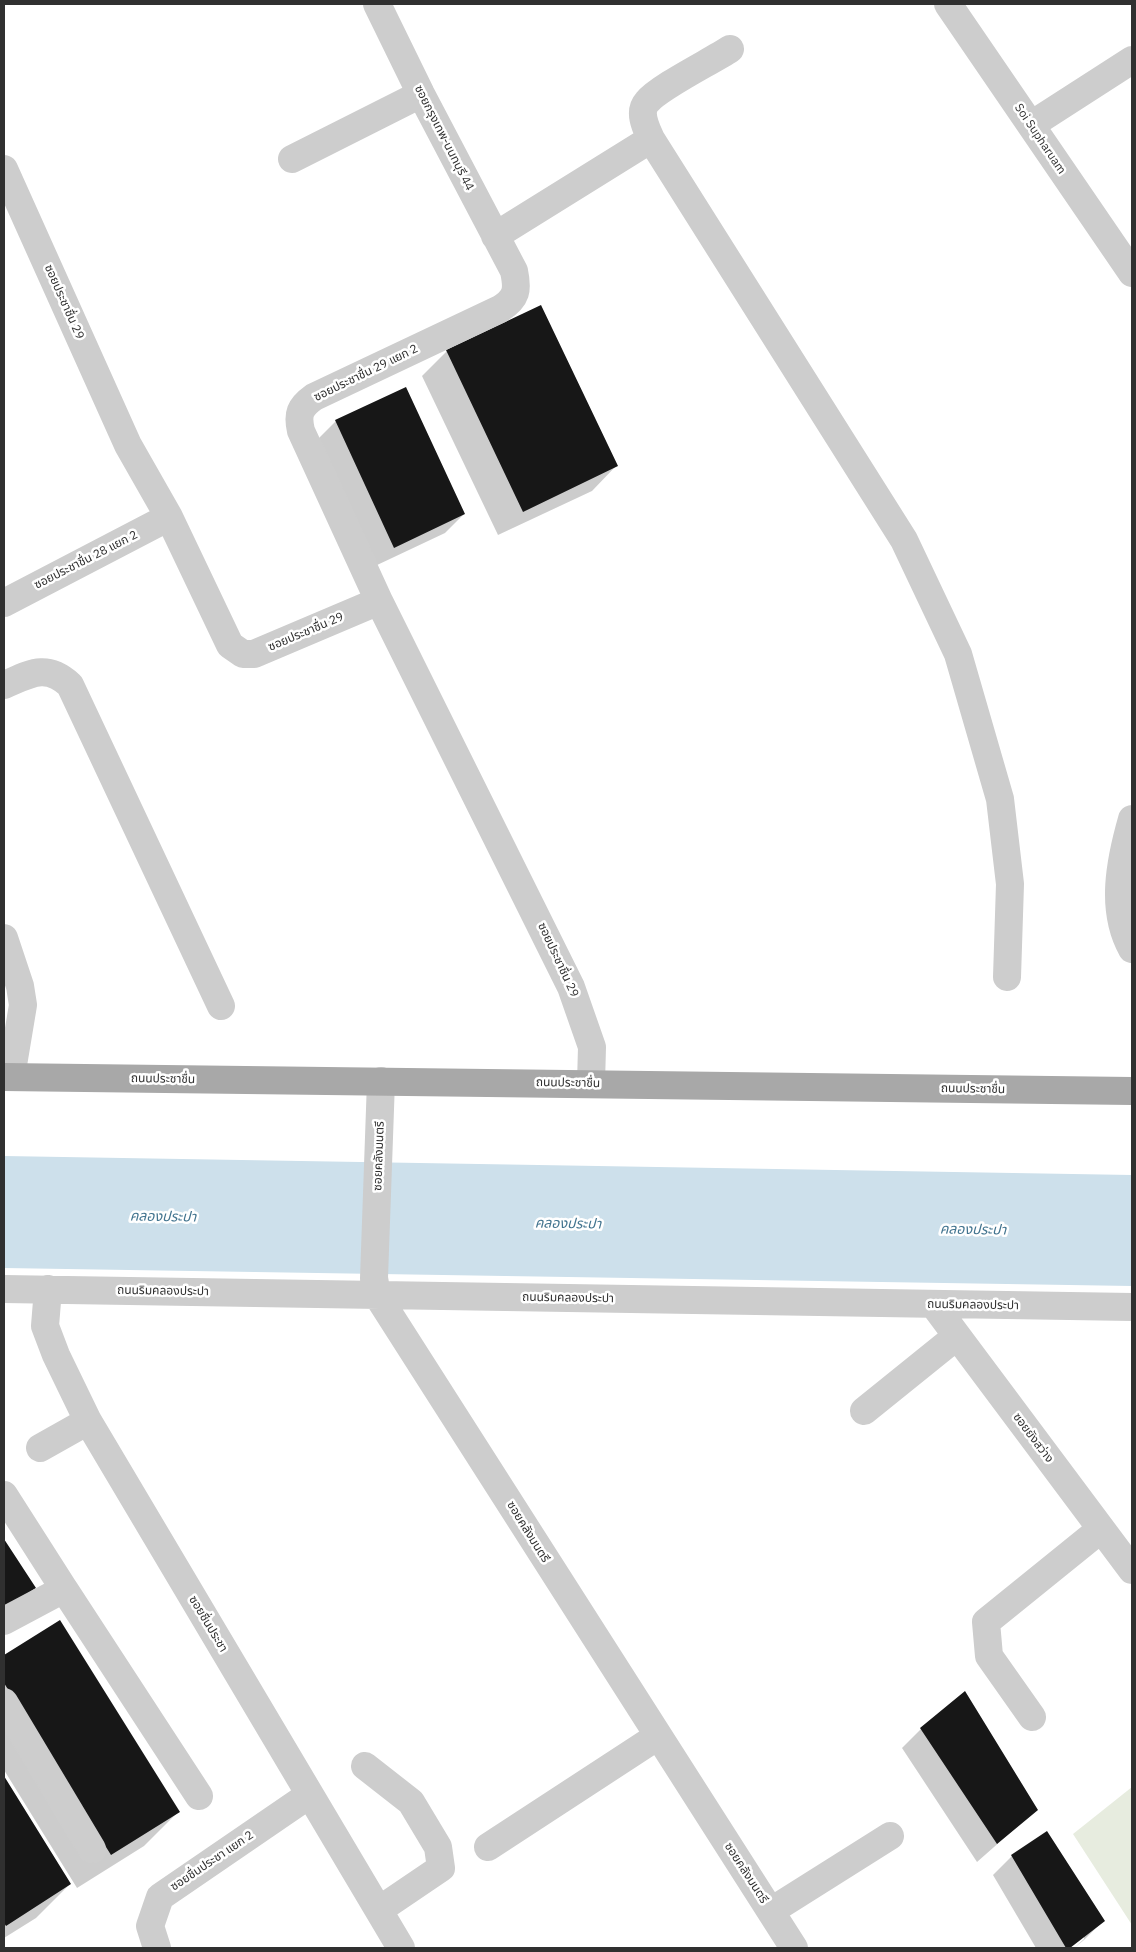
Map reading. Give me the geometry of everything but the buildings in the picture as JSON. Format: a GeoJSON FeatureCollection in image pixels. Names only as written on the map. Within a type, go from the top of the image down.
{"type":"FeatureCollection","features":[{"type":"Feature","properties":{"kind":"main road","name":"ถนนประชาชื่น"},"geometry":{"type":"LineString","coordinates":[[7,1077],[1132,1091]]}},
{"type":"Feature","properties":{"kind":"street","name":"ซอยกรุงเทพ-นนทบุรี 44"},"geometry":{"type":"LineString","coordinates":[[378,4],[421,94],[514,271]]}},
{"type":"Feature","properties":{"kind":"street","name":"Soi Supharuam"},"geometry":{"type":"LineString","coordinates":[[948,4],[1132,273]]}},
{"type":"Feature","properties":{"kind":"street"},"geometry":{"type":"LineString","coordinates":[[730,49],[659,92],[646,102],[643,116],[651,139],[904,540],[958,654],[1000,799],[1010,884],[1007,977]]}},
{"type":"Feature","properties":{"kind":"street"},"geometry":{"type":"LineString","coordinates":[[1031,126],[1132,60]]}},
{"type":"Feature","properties":{"kind":"street"},"geometry":{"type":"LineString","coordinates":[[292,160],[421,94]]}},
{"type":"Feature","properties":{"kind":"street"},"geometry":{"type":"LineString","coordinates":[[495,236],[651,139]]}},
{"type":"Feature","properties":{"kind":"street","name":"ซอยประชาชื่น 29"},"geometry":{"type":"LineString","coordinates":[[4,170],[128,445],[169,517],[230,645],[243,654],[254,654],[379,601],[572,987],[592,1047],[591,1083]]}},
{"type":"Feature","properties":{"kind":"street","name":"ซอยประชาชื่น 29 แยก 2"},"geometry":{"type":"LineString","coordinates":[[379,601],[301,431],[298,416],[302,406],[314,397],[512,302],[517,294],[514,271]]}},
{"type":"Feature","properties":{"kind":"street","name":"ซอยประชาชื่น 28 แยก 2"},"geometry":{"type":"LineString","coordinates":[[4,603],[169,517]]}},
{"type":"Feature","properties":{"kind":"street"},"geometry":{"type":"LineString","coordinates":[[4,685],[32,673],[47,672],[59,674],[70,685],[220,1006]]}},
{"type":"Feature","properties":{"kind":"street"},"geometry":{"type":"LineString","coordinates":[[1132,819],[1118,879],[1123,933],[1132,949]]}},
{"type":"Feature","properties":{"kind":"street"},"geometry":{"type":"LineString","coordinates":[[4,938],[20,986],[23,1006],[7,1077]]}},
{"type":"Feature","properties":{"kind":"street","name":"ซอยคลังมนตรี"},"geometry":{"type":"LineString","coordinates":[[381,1081],[376,1286],[658,1736],[794,1948]]}},
{"type":"Feature","properties":{"kind":"street","name":"ถนนริมคลองประปา"},"geometry":{"type":"LineString","coordinates":[[4,1289],[376,1286],[934,1305],[1132,1308]]}},
{"type":"Feature","properties":{"kind":"street","name":"ซอยชื่นประชา"},"geometry":{"type":"LineString","coordinates":[[48,1289],[44,1326],[88,1421],[401,1948]]}},
{"type":"Feature","properties":{"kind":"street","name":"ซอยยังสว่าง"},"geometry":{"type":"LineString","coordinates":[[934,1305],[1132,1570]]}},
{"type":"Feature","properties":{"kind":"street"},"geometry":{"type":"LineString","coordinates":[[864,1411],[957,1336]]}},
{"type":"Feature","properties":{"kind":"street"},"geometry":{"type":"LineString","coordinates":[[40,1448],[88,1421]]}},
{"type":"Feature","properties":{"kind":"street"},"geometry":{"type":"LineString","coordinates":[[4,1495],[199,1796]]}},
{"type":"Feature","properties":{"kind":"street"},"geometry":{"type":"LineString","coordinates":[[1032,1717],[989,1656],[986,1622],[1101,1529]]}},
{"type":"Feature","properties":{"kind":"street"},"geometry":{"type":"LineString","coordinates":[[4,1621],[64,1589]]}},
{"type":"Feature","properties":{"kind":"street"},"geometry":{"type":"LineString","coordinates":[[4,1702],[92,1849]]}},
{"type":"Feature","properties":{"kind":"street"},"geometry":{"type":"LineString","coordinates":[[488,1847],[658,1736]]}},
{"type":"Feature","properties":{"kind":"street"},"geometry":{"type":"LineString","coordinates":[[365,1766],[411,1802],[438,1847],[441,1868],[379,1910]]}},
{"type":"Feature","properties":{"kind":"street","name":"ซอยชื่นประชา แยก 2"},"geometry":{"type":"LineString","coordinates":[[157,1948],[150,1926],[160,1897],[309,1795]]}},
{"type":"Feature","properties":{"kind":"street"},"geometry":{"type":"LineString","coordinates":[[771,1911],[890,1836]]}},
{"type":"Feature","properties":{"kind":"shaded area"},"geometry":{"type":"Polygon","coordinates":[[[1132,1787],[1132,1925],[1073,1834],[1132,1787]]]}},
{"type":"Feature","properties":{"kind":"water","name":"คลองประปา"},"geometry":{"type":"Polygon","coordinates":[[[4,1156],[1132,1175],[1132,1286],[4,1268],[4,1156]]]}}]}
